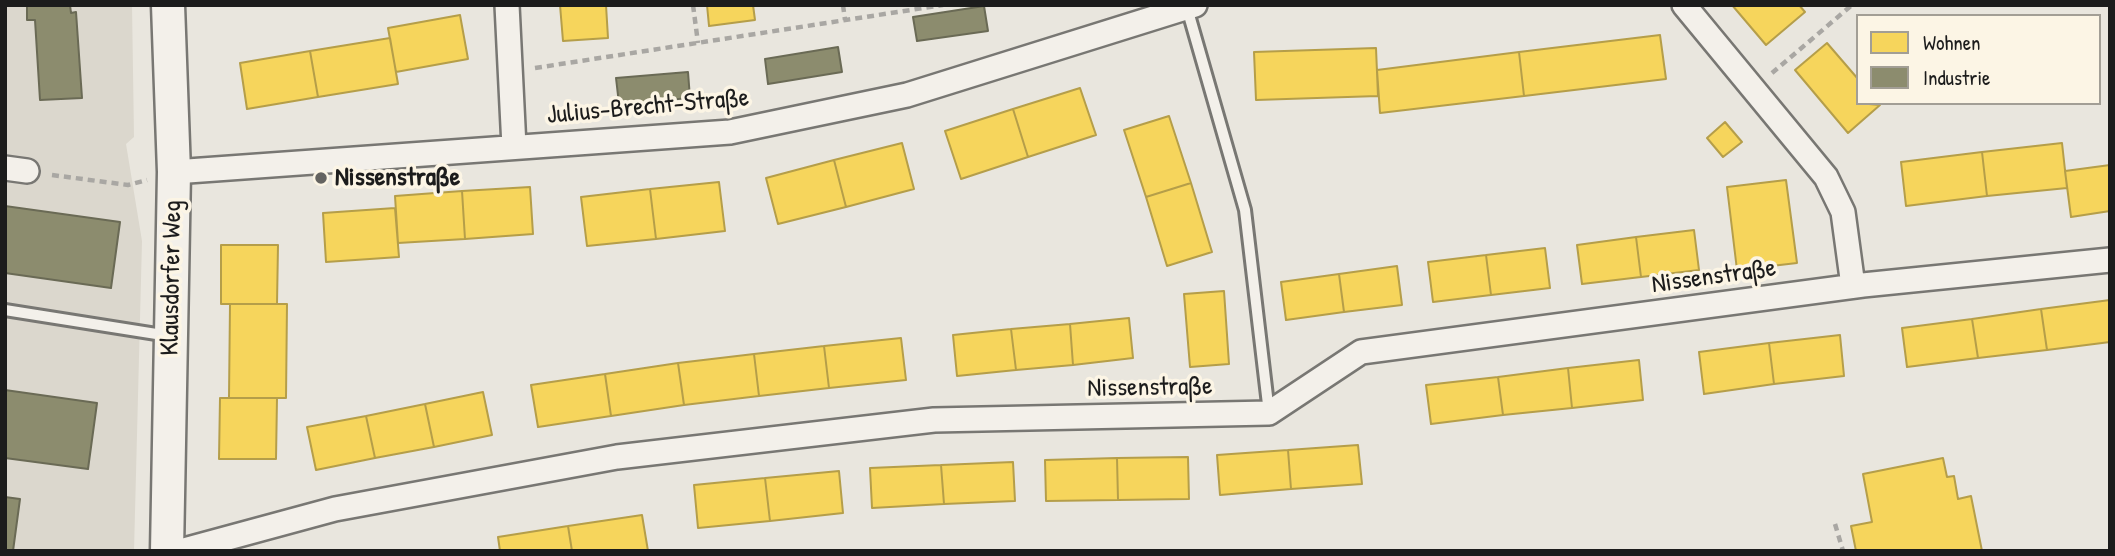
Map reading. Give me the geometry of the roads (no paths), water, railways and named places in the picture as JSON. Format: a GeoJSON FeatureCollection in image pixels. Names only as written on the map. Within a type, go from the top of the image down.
{"type":"FeatureCollection","features":[{"type":"Feature","properties":{"kind":"street","name":"Klausdorfer Weg"},"geometry":{"type":"LineString","coordinates":[[167,551],[174,172],[168,5]]}},
{"type":"Feature","properties":{"kind":"street"},"geometry":{"type":"LineString","coordinates":[[507,5],[514,147]]}},
{"type":"Feature","properties":{"kind":"street"},"geometry":{"type":"LineString","coordinates":[[1684,5],[1826,177],[1843,212],[1853,286]]}},
{"type":"Feature","properties":{"kind":"street","name":"Julius-Brecht-Straße"},"geometry":{"type":"LineString","coordinates":[[174,172],[730,132],[907,95],[1191,7]]}},
{"type":"Feature","properties":{"kind":"street","name":"Nissenstraße"},"geometry":{"type":"LineString","coordinates":[[180,551],[335,509],[617,457],[934,420],[1269,414],[1361,352],[1853,286],[2110,260]]}},
{"type":"Feature","properties":{"kind":"lane"},"geometry":{"type":"LineString","coordinates":[[1191,7],[1245,210],[1269,414]]}},
{"type":"Feature","properties":{"kind":"lane"},"geometry":{"type":"LineString","coordinates":[[5,310],[172,337]]}},
{"type":"Feature","properties":{"kind":"place","name":"Nissenstraße"},"geometry":{"type":"Point","coordinates":[321,178]}}]}
